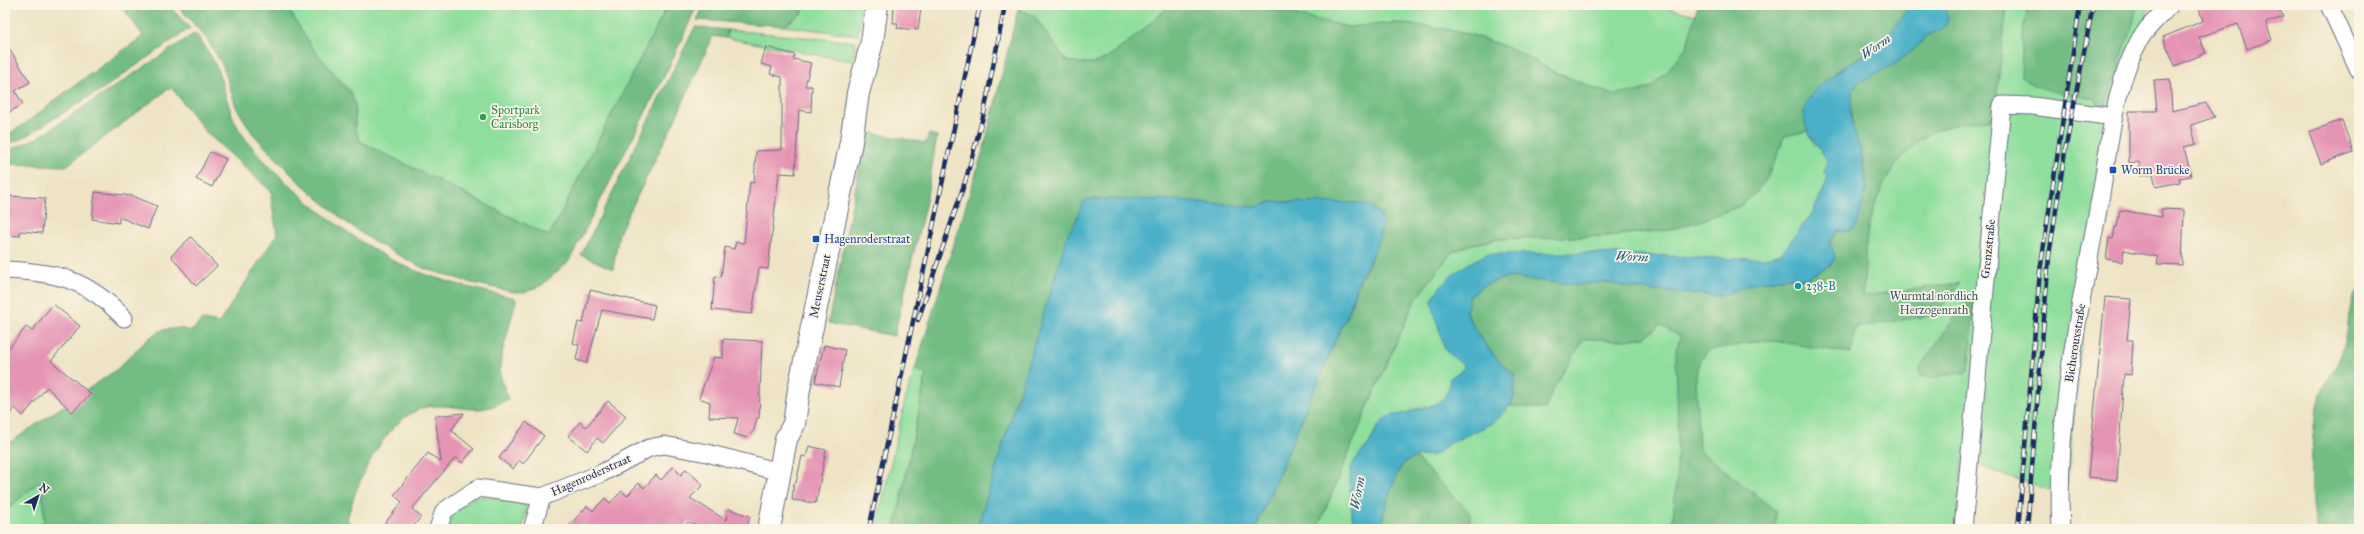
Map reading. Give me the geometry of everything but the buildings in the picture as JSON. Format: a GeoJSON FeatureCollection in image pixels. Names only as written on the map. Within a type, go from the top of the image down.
{"type":"FeatureCollection","features":[{"type":"Feature","properties":{"kind":"street","name":"Meuserstraat"},"geometry":{"type":"LineString","coordinates":[[769,529],[786,439],[794,424],[798,406],[799,389],[851,142],[858,93],[872,42],[877,5]]}},
{"type":"Feature","properties":{"kind":"street"},"geometry":{"type":"LineString","coordinates":[[2114,117],[2125,74],[2140,38],[2170,5]]}},
{"type":"Feature","properties":{"kind":"street"},"geometry":{"type":"LineString","coordinates":[[2329,5],[2359,70]]}},
{"type":"Feature","properties":{"kind":"street","name":"Grenzstraße"},"geometry":{"type":"LineString","coordinates":[[1963,529],[2002,105],[2033,106],[2114,117]]}},
{"type":"Feature","properties":{"kind":"street","name":"Bicherouxstraße"},"geometry":{"type":"LineString","coordinates":[[2061,529],[2060,502],[2065,413],[2077,327],[2114,117]]}},
{"type":"Feature","properties":{"kind":"street"},"geometry":{"type":"LineString","coordinates":[[5,270],[35,272],[58,276],[78,284],[106,299],[124,318]]}},
{"type":"Feature","properties":{"kind":"street","name":"Hagenroderstraat"},"geometry":{"type":"LineString","coordinates":[[438,529],[444,511],[478,488],[542,497],[602,473],[649,448],[664,446],[707,453],[780,472]]}},
{"type":"Feature","properties":{"kind":"street","name":"Hagenroderstraat"},"geometry":{"type":"LineString","coordinates":[[532,529],[542,497]]}},
{"type":"Feature","properties":{"kind":"green space"},"geometry":{"type":"Polygon","coordinates":[[[121,5],[168,5],[190,28],[107,86],[21,139],[5,145],[5,136],[26,123],[67,91],[143,36],[121,5]]]}},
{"type":"Feature","properties":{"kind":"green space"},"geometry":{"type":"Polygon","coordinates":[[[177,5],[286,5],[311,46],[351,93],[355,105],[355,129],[361,142],[549,236],[668,5],[697,5],[671,63],[569,261],[542,285],[526,292],[513,292],[472,283],[423,268],[371,240],[346,222],[295,178],[253,134],[236,107],[223,66],[215,52],[207,39],[177,5]]]}},
{"type":"Feature","properties":{"kind":"green space","name":"Sportpark Carisborg"},"geometry":{"type":"Polygon","coordinates":[[[286,5],[668,5],[549,236],[361,142],[355,129],[355,105],[351,93],[311,46],[286,5]]]}},
{"type":"Feature","properties":{"kind":"green space"},"geometry":{"type":"Polygon","coordinates":[[[704,5],[806,5],[802,13],[784,26],[697,20],[704,5]]]}},
{"type":"Feature","properties":{"kind":"green space"},"geometry":{"type":"Polygon","coordinates":[[[806,5],[862,5],[858,35],[784,26],[802,13],[806,5]]]}},
{"type":"Feature","properties":{"kind":"green space"},"geometry":{"type":"Polygon","coordinates":[[[1019,5],[1170,5],[1133,38],[1111,55],[1094,63],[1088,63],[1066,61],[1034,16],[1018,9],[1019,5]]]}},
{"type":"Feature","properties":{"kind":"green space"},"geometry":{"type":"Polygon","coordinates":[[[1170,5],[1254,5],[1348,27],[1394,23],[1439,28],[1472,35],[1512,49],[1556,73],[1610,94],[1636,92],[1650,88],[1668,71],[1687,46],[1698,5],[1910,5],[1907,12],[1899,19],[1884,42],[1836,72],[1804,117],[1808,131],[1783,136],[1781,147],[1766,180],[1754,195],[1740,206],[1670,230],[1607,236],[1498,239],[1469,245],[1452,252],[1415,300],[1366,411],[1317,529],[1255,529],[1341,327],[1350,311],[1356,288],[1371,259],[1313,203],[1271,202],[1256,207],[1176,200],[1088,199],[1082,203],[1076,221],[1068,234],[977,529],[895,529],[926,375],[915,369],[985,144],[1018,9],[1034,16],[1066,61],[1094,63],[1111,55],[1122,47],[1170,5]]]}},
{"type":"Feature","properties":{"kind":"green space"},"geometry":{"type":"Polygon","coordinates":[[[1254,5],[1654,5],[1696,15],[1687,46],[1668,71],[1650,88],[1636,92],[1610,94],[1556,73],[1512,49],[1472,35],[1439,28],[1394,23],[1348,27],[1254,5]]]}},
{"type":"Feature","properties":{"kind":"green space","name":"Wurmtal nördlich Herzogenrath"},"geometry":{"type":"Polygon","coordinates":[[[1918,5],[2148,5],[2147,27],[2130,74],[2086,295],[2066,493],[2042,488],[1962,460],[1956,529],[1430,529],[1450,493],[1415,457],[1437,454],[1450,443],[1437,405],[1414,409],[1405,414],[1387,417],[1375,431],[1369,444],[1362,451],[1352,467],[1350,478],[1353,529],[1317,529],[1366,411],[1415,300],[1452,252],[1469,245],[1498,239],[1607,236],[1670,230],[1740,206],[1781,147],[1783,136],[1808,131],[1815,146],[1918,5]],[[1594,253],[1545,255],[1487,275],[1745,259],[1594,253]]]}},
{"type":"Feature","properties":{"kind":"green space"},"geometry":{"type":"Polygon","coordinates":[[[1943,5],[2007,5],[1994,119],[1962,123],[1931,133],[1908,150],[1898,162],[1882,188],[1871,216],[1868,229],[1862,296],[1960,283],[1935,315],[1856,327],[1851,353],[1767,340],[1709,350],[1701,360],[1696,376],[1699,450],[1776,511],[1775,529],[1671,529],[1677,462],[1676,349],[1681,337],[1660,325],[1645,337],[1626,340],[1584,339],[1554,387],[1545,409],[1510,406],[1515,395],[1514,374],[1503,367],[1477,333],[1466,311],[1470,296],[1484,285],[1508,277],[1577,285],[1605,282],[1643,290],[1720,296],[1753,283],[1786,278],[1805,279],[1832,264],[1835,257],[1830,243],[1837,231],[1849,231],[1861,204],[1866,188],[1866,175],[1852,121],[1852,96],[1857,84],[1876,70],[1919,45],[1926,36],[1936,32],[1945,10],[1943,5]]]}},
{"type":"Feature","properties":{"kind":"green space"},"geometry":{"type":"Polygon","coordinates":[[[2028,5],[2139,5],[2101,119],[2095,99],[2047,90],[2021,77],[2022,37],[2028,5]]]}},
{"type":"Feature","properties":{"kind":"green space"},"geometry":{"type":"Polygon","coordinates":[[[695,27],[728,30],[726,38],[713,36],[675,120],[619,233],[613,269],[581,255],[695,27]]]}},
{"type":"Feature","properties":{"kind":"green space"},"geometry":{"type":"Polygon","coordinates":[[[728,30],[856,42],[852,61],[726,38],[728,30]]]}},
{"type":"Feature","properties":{"kind":"green space"},"geometry":{"type":"Polygon","coordinates":[[[195,33],[216,66],[229,107],[240,131],[271,168],[292,188],[338,225],[384,256],[404,266],[445,281],[515,298],[516,301],[501,357],[500,374],[508,399],[488,408],[479,409],[434,406],[418,410],[403,419],[389,433],[377,449],[358,486],[347,520],[357,529],[44,529],[44,504],[39,482],[5,511],[5,446],[116,370],[149,338],[162,330],[179,328],[192,331],[202,320],[219,323],[277,234],[271,198],[272,192],[206,132],[171,87],[66,166],[5,164],[5,152],[39,137],[195,33]]]}},
{"type":"Feature","properties":{"kind":"green space"},"geometry":{"type":"Polygon","coordinates":[[[867,132],[926,143],[929,134],[937,136],[926,201],[894,336],[828,323],[867,132]]]}},
{"type":"Feature","properties":{"kind":"green space"},"geometry":{"type":"Polygon","coordinates":[[[1976,287],[1968,372],[1928,378],[1921,376],[1919,371],[1924,361],[1976,287]]]}},
{"type":"Feature","properties":{"kind":"green space"},"geometry":{"type":"Polygon","coordinates":[[[2359,290],[2359,529],[2317,529],[2314,515],[2312,480],[2315,422],[2322,392],[2338,362],[2343,349],[2347,335],[2350,308],[2359,290]]]}},
{"type":"Feature","properties":{"kind":"green space"},"geometry":{"type":"Polygon","coordinates":[[[915,369],[926,375],[895,529],[876,529],[905,401],[915,369]]]}},
{"type":"Feature","properties":{"kind":"green space"},"geometry":{"type":"Polygon","coordinates":[[[1415,457],[1471,514],[1467,529],[1381,529],[1386,505],[1396,476],[1404,463],[1415,457]]]}},
{"type":"Feature","properties":{"kind":"green space"},"geometry":{"type":"Polygon","coordinates":[[[39,482],[44,504],[44,529],[5,529],[5,511],[39,482]]]}},
{"type":"Feature","properties":{"kind":"green space"},"geometry":{"type":"Polygon","coordinates":[[[476,496],[523,501],[527,509],[522,529],[444,529],[448,517],[476,496]]]}},
{"type":"Feature","properties":{"kind":"water","name":"Worm"},"geometry":{"type":"Polygon","coordinates":[[[1910,5],[1943,5],[1948,18],[1946,25],[1936,32],[1926,36],[1919,45],[1898,62],[1858,83],[1852,94],[1850,115],[1862,157],[1866,189],[1857,227],[1849,231],[1837,231],[1830,242],[1835,257],[1832,264],[1805,279],[1786,278],[1753,283],[1720,296],[1643,290],[1605,282],[1577,285],[1508,277],[1484,285],[1470,296],[1466,311],[1474,328],[1486,346],[1507,369],[1514,374],[1515,390],[1511,402],[1505,412],[1497,420],[1450,443],[1440,452],[1407,460],[1400,468],[1389,494],[1381,529],[1353,529],[1350,475],[1354,461],[1367,447],[1381,422],[1390,416],[1404,414],[1436,404],[1446,395],[1450,378],[1463,369],[1464,366],[1445,350],[1431,301],[1448,279],[1462,268],[1487,254],[1594,253],[1733,259],[1765,258],[1781,254],[1813,212],[1827,182],[1827,176],[1824,173],[1827,160],[1807,130],[1804,118],[1805,107],[1812,95],[1821,85],[1884,42],[1888,34],[1910,5]]]}},
{"type":"Feature","properties":{"kind":"water"},"geometry":{"type":"Polygon","coordinates":[[[1088,199],[1176,200],[1256,207],[1271,202],[1359,203],[1369,205],[1380,213],[1382,221],[1381,231],[1374,252],[1355,290],[1350,309],[1255,529],[977,529],[1068,234],[1076,221],[1082,203],[1088,199]]]}},
{"type":"Feature","properties":{"kind":"railway"},"geometry":{"type":"LineString","coordinates":[[869,529],[980,5]]}},
{"type":"Feature","properties":{"kind":"railway"},"geometry":{"type":"LineString","coordinates":[[918,320],[966,179],[984,113],[1005,5]]}},
{"type":"Feature","properties":{"kind":"railway"},"geometry":{"type":"LineString","coordinates":[[2018,529],[2040,271],[2080,5]]}},
{"type":"Feature","properties":{"kind":"railway"},"geometry":{"type":"LineString","coordinates":[[2027,529],[2049,256],[2065,151],[2093,5]]}},
{"type":"Feature","properties":{"kind":"place","name":"Sportpark Carisborg"},"geometry":{"type":"Point","coordinates":[483,117]}},
{"type":"Feature","properties":{"kind":"place","name":"Worm Brücke"},"geometry":{"type":"Point","coordinates":[2113,170]}},
{"type":"Feature","properties":{"kind":"place","name":"Hagenroderstraat"},"geometry":{"type":"Point","coordinates":[816,239]}},
{"type":"Feature","properties":{"kind":"place","name":"238-B"},"geometry":{"type":"Point","coordinates":[1798,286]}}]}
